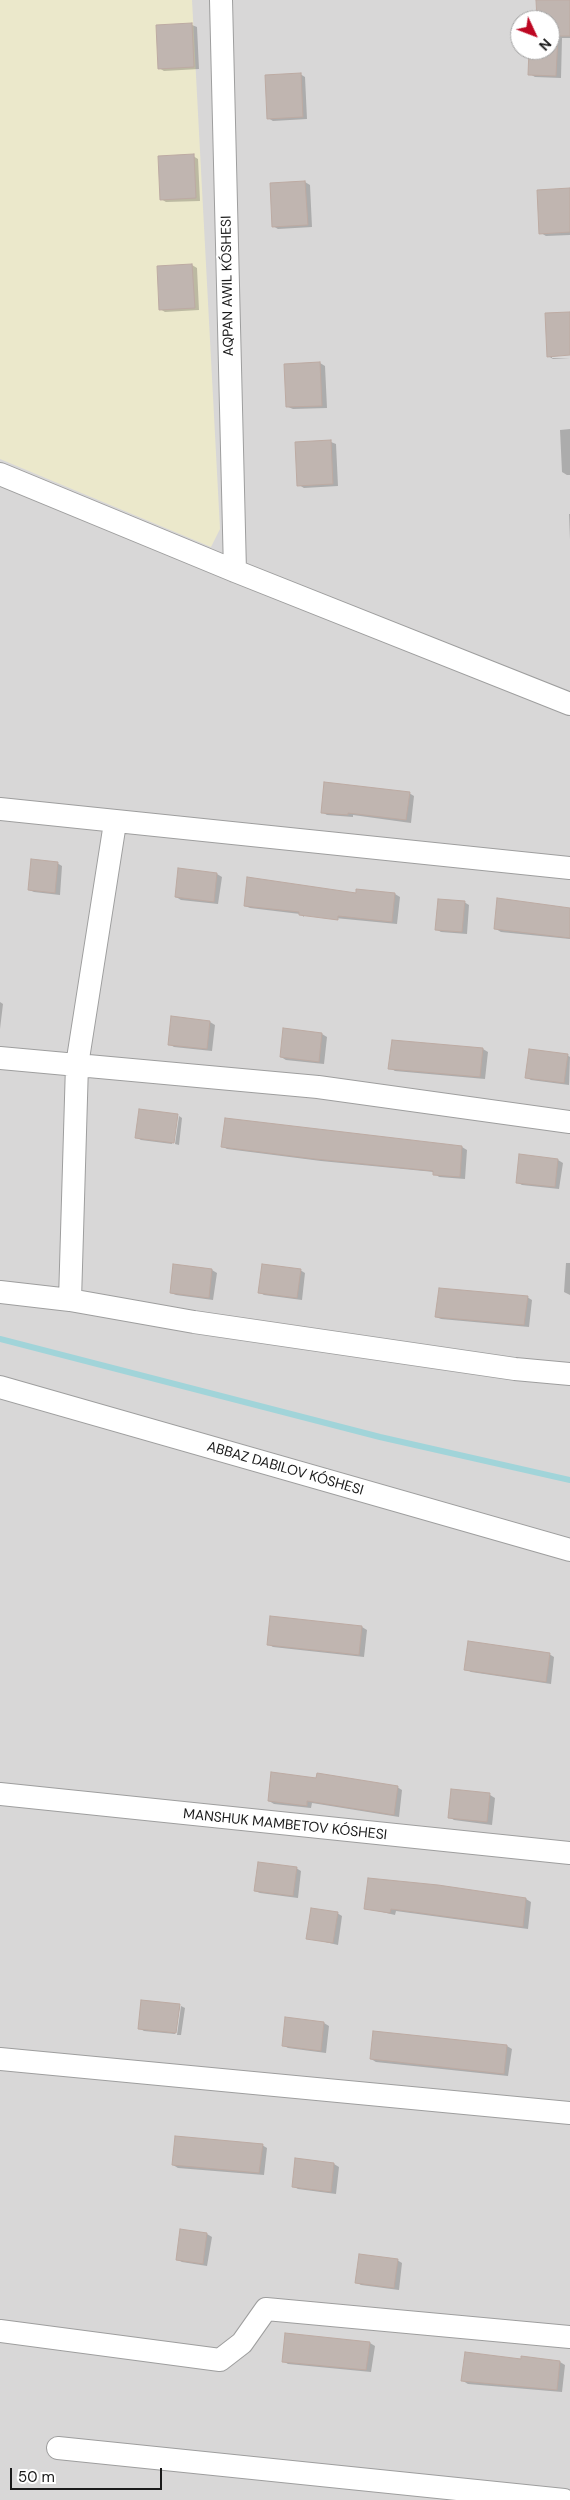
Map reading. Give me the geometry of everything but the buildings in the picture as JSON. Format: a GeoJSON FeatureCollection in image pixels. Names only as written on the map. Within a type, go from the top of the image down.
{"type":"FeatureCollection","features":[{"type":"Feature","properties":{"kind":"street"},"geometry":{"type":"LineString","coordinates":[[221,0],[235,571]]}},
{"type":"Feature","properties":{"kind":"street"},"geometry":{"type":"LineString","coordinates":[[0,474],[235,571],[570,704]]}},
{"type":"Feature","properties":{"kind":"street"},"geometry":{"type":"LineString","coordinates":[[0,810],[570,868]]}},
{"type":"Feature","properties":{"kind":"street"},"geometry":{"type":"LineString","coordinates":[[70,1300],[77,1065],[115,823]]}},
{"type":"Feature","properties":{"kind":"street"},"geometry":{"type":"LineString","coordinates":[[0,1058],[318,1087],[570,1122]]}},
{"type":"Feature","properties":{"kind":"street"},"geometry":{"type":"LineString","coordinates":[[0,1292],[70,1300],[194,1322],[505,1368],[570,1374]]}},
{"type":"Feature","properties":{"kind":"street","name":"ABBAZ DABILOV KÓSHESI"},"geometry":{"type":"LineString","coordinates":[[0,1387],[570,1550]]}},
{"type":"Feature","properties":{"kind":"street","name":"MANSHUK MAMBETOV KÓSHESI"},"geometry":{"type":"LineString","coordinates":[[0,1794],[570,1853]]}},
{"type":"Feature","properties":{"kind":"street"},"geometry":{"type":"LineString","coordinates":[[0,2059],[570,2112]]}},
{"type":"Feature","properties":{"kind":"street"},"geometry":{"type":"LineString","coordinates":[[0,2331],[220,2360],[242,2343],[266,2309],[570,2337]]}},
{"type":"Feature","properties":{"kind":"street"},"geometry":{"type":"LineString","coordinates":[[58,2448],[564,2500]]}},
{"type":"Feature","properties":{"kind":"shaded area"},"geometry":{"type":"Polygon","coordinates":[[[0,0],[570,0],[570,2500],[0,2500],[0,0]]]}},
{"type":"Feature","properties":{"kind":"shaded area"},"geometry":{"type":"Polygon","coordinates":[[[0,0],[192,0],[220,529],[211,547],[0,459],[0,0]]]}},
{"type":"Feature","properties":{"kind":"waterway"},"geometry":{"type":"LineString","coordinates":[[0,1339],[380,1437],[570,1480]]}}]}
